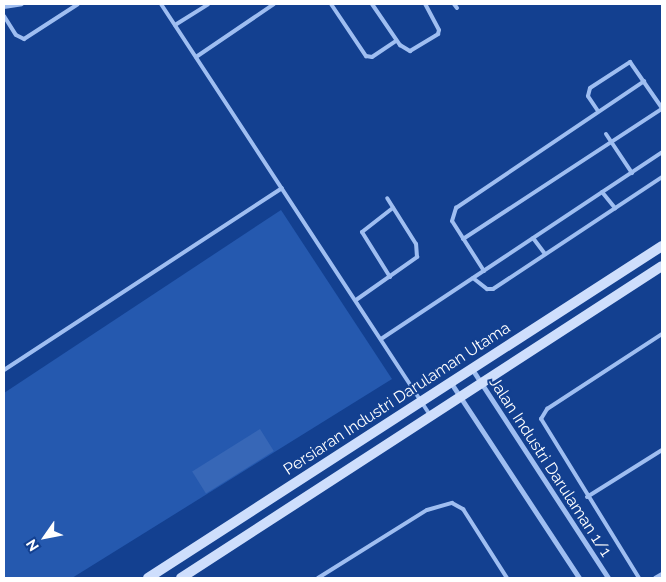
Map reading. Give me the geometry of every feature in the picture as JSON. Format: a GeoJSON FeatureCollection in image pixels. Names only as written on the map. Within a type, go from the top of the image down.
{"type":"FeatureCollection","features":[{"type":"Feature","properties":{"kind":"street","name":"Persiaran Industri Darulaman Utama"},"geometry":{"type":"LineString","coordinates":[[148,578],[662,246]]}},
{"type":"Feature","properties":{"kind":"street","name":"Persiaran Industri Darulaman Utama"},"geometry":{"type":"LineString","coordinates":[[180,578],[461,398],[662,266]]}},
{"type":"Feature","properties":{"kind":"street","name":"Jalan Industri Darulaman 1/1"},"geometry":{"type":"LineString","coordinates":[[472,369],[608,578]]}},
{"type":"Feature","properties":{"kind":"street"},"geometry":{"type":"LineString","coordinates":[[451,383],[579,578]]}},
{"type":"Feature","properties":{"kind":"lane"},"geometry":{"type":"LineString","coordinates":[[4,7],[22,4]]}},
{"type":"Feature","properties":{"kind":"lane"},"geometry":{"type":"LineString","coordinates":[[4,16],[16,35],[24,39],[78,4]]}},
{"type":"Feature","properties":{"kind":"lane"},"geometry":{"type":"LineString","coordinates":[[161,4],[431,416]]}},
{"type":"Feature","properties":{"kind":"lane"},"geometry":{"type":"LineString","coordinates":[[175,25],[208,4]]}},
{"type":"Feature","properties":{"kind":"lane"},"geometry":{"type":"LineString","coordinates":[[196,57],[274,4]]}},
{"type":"Feature","properties":{"kind":"lane"},"geometry":{"type":"LineString","coordinates":[[331,4],[366,56],[372,57],[396,41]]}},
{"type":"Feature","properties":{"kind":"lane"},"geometry":{"type":"LineString","coordinates":[[372,4],[396,41],[410,51],[438,34],[439,25],[425,4]]}},
{"type":"Feature","properties":{"kind":"lane"},"geometry":{"type":"LineString","coordinates":[[454,4],[457,8]]}},
{"type":"Feature","properties":{"kind":"lane"},"geometry":{"type":"LineString","coordinates":[[463,239],[612,144],[662,109],[632,63],[625,62],[590,88],[588,96],[598,111]]}},
{"type":"Feature","properties":{"kind":"lane"},"geometry":{"type":"LineString","coordinates":[[484,271],[451,217],[456,208],[644,81]]}},
{"type":"Feature","properties":{"kind":"lane"},"geometry":{"type":"LineString","coordinates":[[606,134],[632,173]]}},
{"type":"Feature","properties":{"kind":"lane"},"geometry":{"type":"LineString","coordinates":[[381,339],[662,152]]}},
{"type":"Feature","properties":{"kind":"lane"},"geometry":{"type":"LineString","coordinates":[[473,278],[487,289],[493,289],[662,177]]}},
{"type":"Feature","properties":{"kind":"lane"},"geometry":{"type":"LineString","coordinates":[[4,370],[282,188]]}},
{"type":"Feature","properties":{"kind":"lane"},"geometry":{"type":"LineString","coordinates":[[602,192],[615,208]]}},
{"type":"Feature","properties":{"kind":"lane"},"geometry":{"type":"LineString","coordinates":[[356,300],[414,261],[418,251],[387,198]]}},
{"type":"Feature","properties":{"kind":"lane"},"geometry":{"type":"LineString","coordinates":[[390,277],[362,232],[393,208]]}},
{"type":"Feature","properties":{"kind":"lane"},"geometry":{"type":"LineString","coordinates":[[533,238],[545,254]]}},
{"type":"Feature","properties":{"kind":"lane"},"geometry":{"type":"LineString","coordinates":[[638,578],[543,426],[543,412],[662,334]]}},
{"type":"Feature","properties":{"kind":"lane"},"geometry":{"type":"LineString","coordinates":[[588,496],[662,450]]}},
{"type":"Feature","properties":{"kind":"lane"},"geometry":{"type":"LineString","coordinates":[[318,578],[428,510],[452,502],[462,509],[507,578]]}},
{"type":"Feature","properties":{"kind":"lane"},"geometry":{"type":"LineString","coordinates":[[655,578],[662,574]]}},
{"type":"Feature","properties":{"kind":"shaded area"},"geometry":{"type":"Polygon","coordinates":[[[281,210],[392,379],[72,578],[4,578],[4,393],[281,210]]]}},
{"type":"Feature","properties":{"kind":"building"},"geometry":{"type":"Polygon","coordinates":[[[260,429],[274,451],[206,493],[192,471],[260,429]]]}}]}
